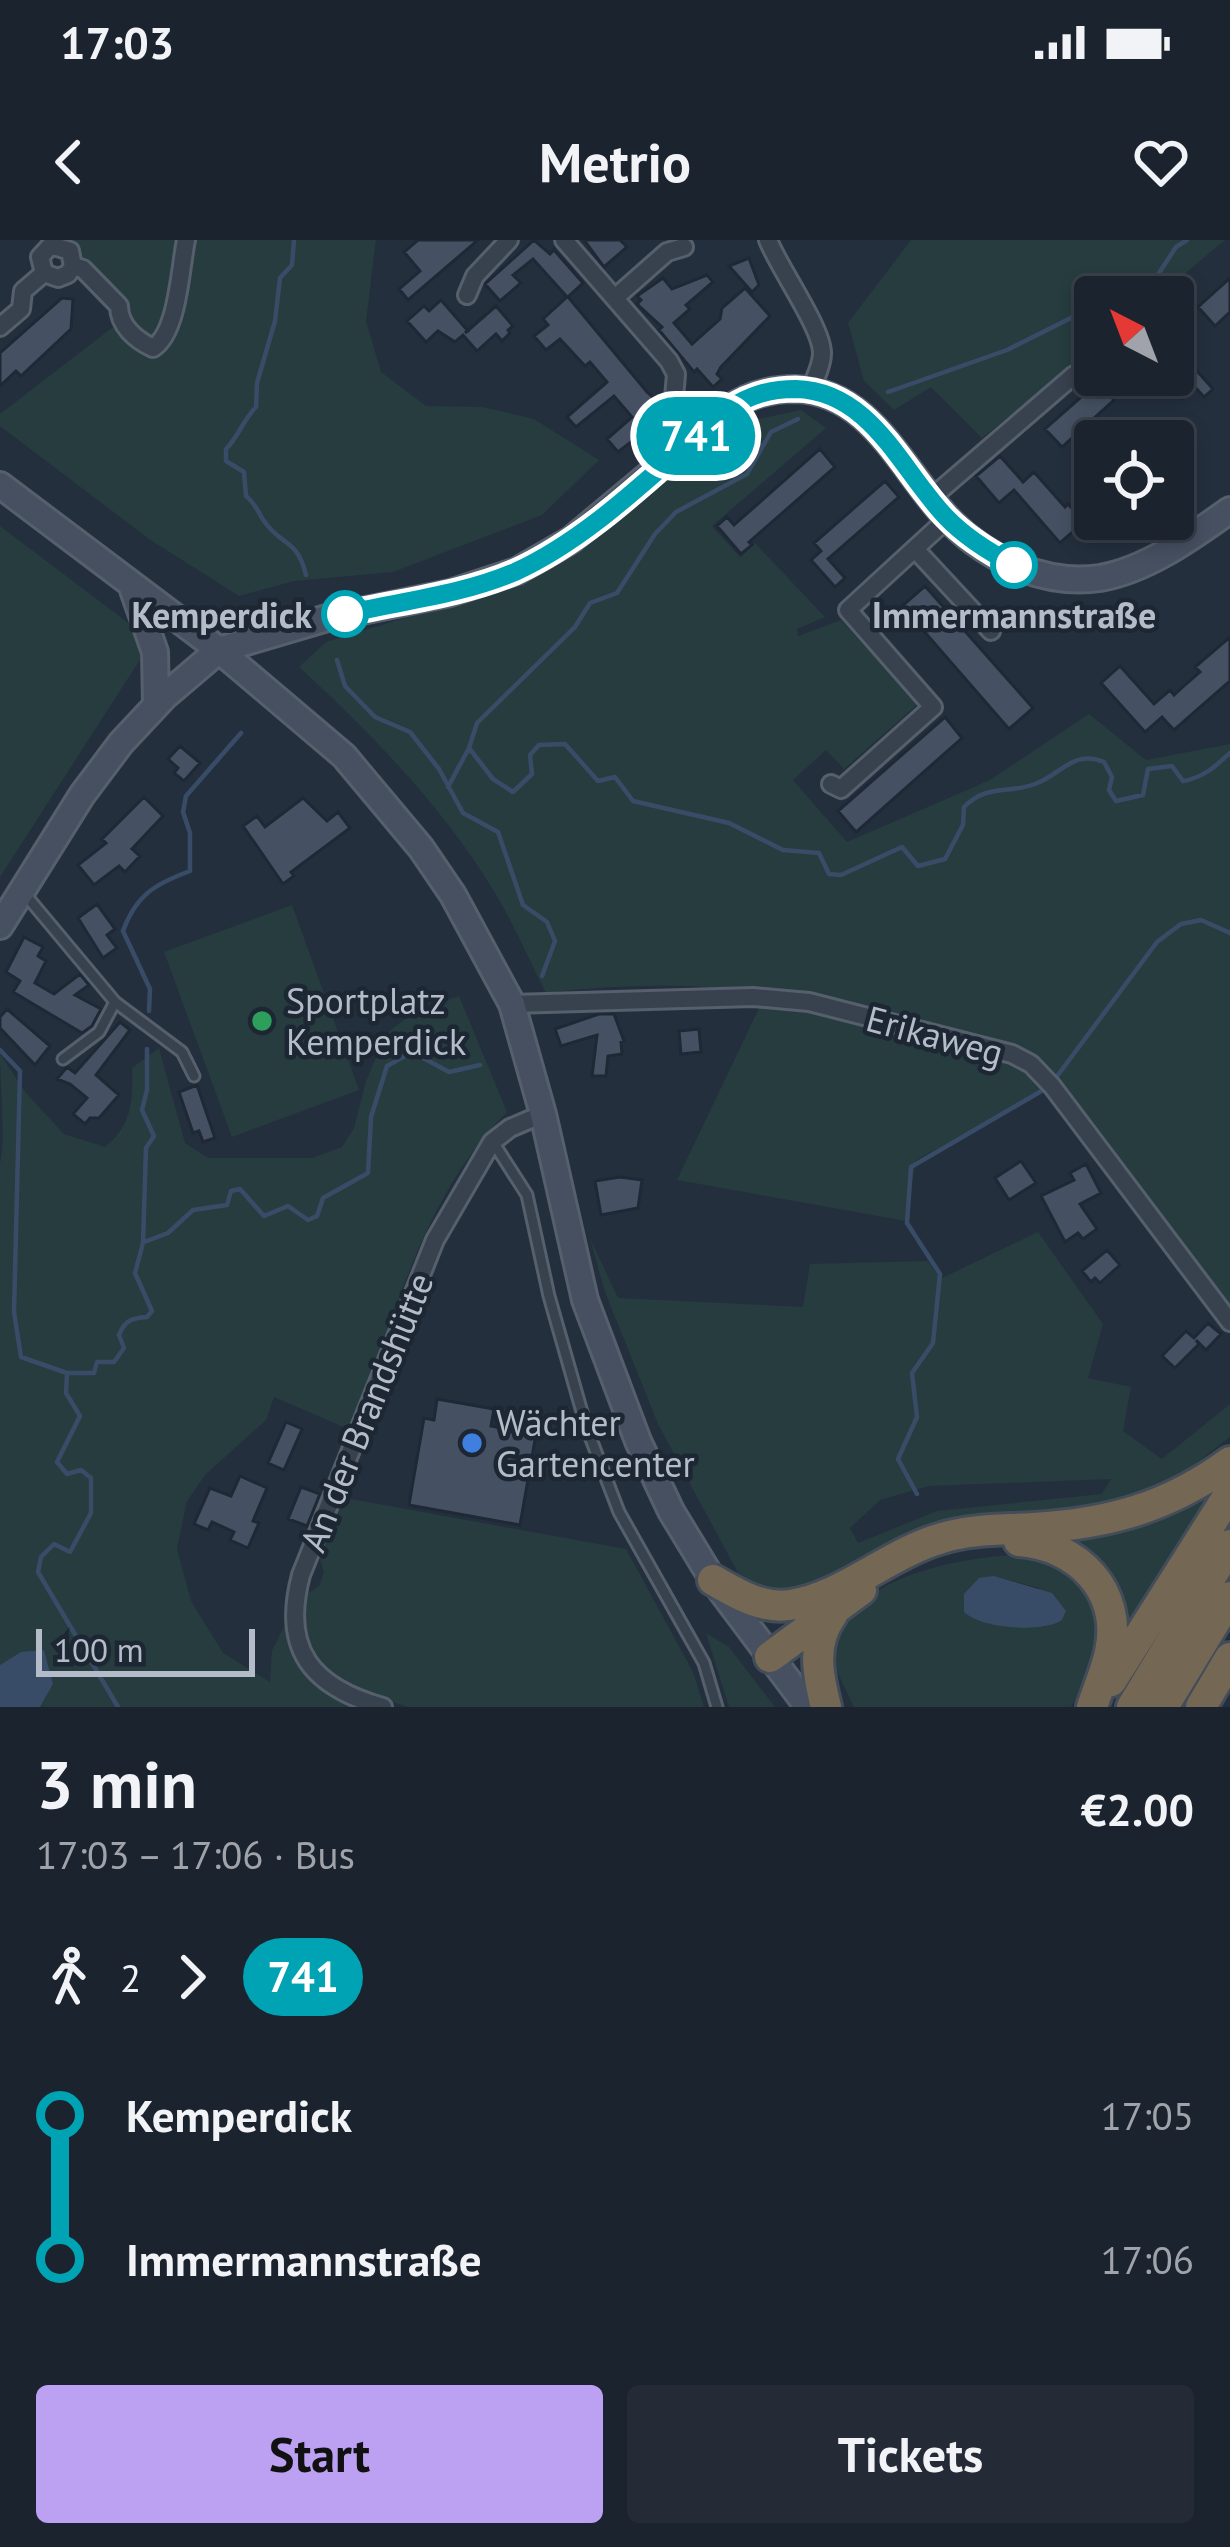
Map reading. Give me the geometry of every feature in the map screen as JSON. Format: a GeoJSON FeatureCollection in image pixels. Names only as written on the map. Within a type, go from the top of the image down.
{"type":"FeatureCollection","features":[{"type":"Feature","properties":{"kind":"highway"},"geometry":{"type":"LineString","coordinates":[[766,1652],[888,1558],[946,1536],[1096,1523],[1155,1508],[1230,1462]]}},
{"type":"Feature","properties":{"kind":"highway"},"geometry":{"type":"LineString","coordinates":[[1093,1707],[1230,1493]]}},
{"type":"Feature","properties":{"kind":"highway"},"geometry":{"type":"LineString","coordinates":[[713,1580],[740,1596],[779,1606],[846,1592],[965,1546],[1023,1541],[1062,1550],[1084,1564],[1108,1601],[1111,1649],[1093,1707]]}},
{"type":"Feature","properties":{"kind":"highway"},"geometry":{"type":"LineString","coordinates":[[1132,1707],[1230,1545]]}},
{"type":"Feature","properties":{"kind":"highway"},"geometry":{"type":"LineString","coordinates":[[826,1707],[819,1643],[846,1592]]}},
{"type":"Feature","properties":{"kind":"highway"},"geometry":{"type":"LineString","coordinates":[[1163,1707],[1230,1597]]}},
{"type":"Feature","properties":{"kind":"highway"},"geometry":{"type":"LineString","coordinates":[[1201,1707],[1230,1658]]}},
{"type":"Feature","properties":{"kind":"street"},"geometry":{"type":"LineString","coordinates":[[73,266],[83,269],[119,306],[119,316],[137,341],[154,348],[171,326],[186,240]]}},
{"type":"Feature","properties":{"kind":"street"},"geometry":{"type":"LineString","coordinates":[[467,295],[475,276],[509,240]]}},
{"type":"Feature","properties":{"kind":"street"},"geometry":{"type":"LineString","coordinates":[[564,240],[669,361],[676,374],[674,398]]}},
{"type":"Feature","properties":{"kind":"street"},"geometry":{"type":"LineString","coordinates":[[768,240],[818,334],[822,352],[810,390]]}},
{"type":"Feature","properties":{"kind":"street"},"geometry":{"type":"LineString","coordinates":[[51,243],[70,251],[73,266],[63,277],[53,278],[44,273],[40,257],[51,243]]}},
{"type":"Feature","properties":{"kind":"street"},"geometry":{"type":"LineString","coordinates":[[616,297],[667,252],[683,248]]}},
{"type":"Feature","properties":{"kind":"street"},"geometry":{"type":"LineString","coordinates":[[0,327],[21,309],[23,291],[44,273]]}},
{"type":"Feature","properties":{"kind":"street"},"geometry":{"type":"LineString","coordinates":[[930,499],[1074,374]]}},
{"type":"Feature","properties":{"kind":"street"},"geometry":{"type":"LineString","coordinates":[[0,926],[92,782],[156,704],[219,650],[327,618],[450,593],[517,571],[571,540],[738,402],[779,389],[810,390],[843,401],[868,421],[947,519],[981,547],[1042,576],[1101,578],[1157,556],[1230,510]]}},
{"type":"Feature","properties":{"kind":"street"},"geometry":{"type":"LineString","coordinates":[[0,485],[219,650],[344,756],[421,848],[453,895],[512,1004],[543,1114],[581,1287],[614,1382],[671,1510],[713,1580],[808,1707]]}},
{"type":"Feature","properties":{"kind":"street"},"geometry":{"type":"LineString","coordinates":[[831,784],[841,789],[933,707],[848,610],[947,519]]}},
{"type":"Feature","properties":{"kind":"street"},"geometry":{"type":"LineString","coordinates":[[914,549],[991,631]]}},
{"type":"Feature","properties":{"kind":"street"},"geometry":{"type":"LineString","coordinates":[[131,585],[155,652],[156,704]]}},
{"type":"Feature","properties":{"kind":"street","name":"Erikaweg"},"geometry":{"type":"LineString","coordinates":[[512,1004],[753,997],[809,1002],[1012,1054],[1031,1064],[1052,1086],[1230,1322]]}},
{"type":"Feature","properties":{"kind":"street"},"geometry":{"type":"LineString","coordinates":[[492,1142],[509,1128],[543,1114]]}},
{"type":"Feature","properties":{"kind":"street","name":"An der Brandshütte"},"geometry":{"type":"LineString","coordinates":[[383,1707],[346,1697],[319,1677],[301,1650],[294,1602],[353,1440],[435,1240],[492,1142]]}},
{"type":"Feature","properties":{"kind":"lane"},"geometry":{"type":"LineString","coordinates":[[22,890],[115,1002],[182,1052],[194,1076]]}},
{"type":"Feature","properties":{"kind":"lane"},"geometry":{"type":"LineString","coordinates":[[63,1058],[99,1032],[115,1002]]}},
{"type":"Feature","properties":{"kind":"lane"},"geometry":{"type":"LineString","coordinates":[[492,1142],[527,1195],[557,1328],[586,1426],[619,1512],[704,1664],[717,1707]]}},
{"type":"Feature","properties":{"kind":"green space"},"geometry":{"type":"Polygon","coordinates":[[[64,240],[376,240],[366,321],[381,372],[426,406],[483,407],[534,419],[599,460],[542,515],[393,572],[294,581],[239,596],[149,539],[0,426],[0,414],[126,317],[123,301],[64,240]]]}},
{"type":"Feature","properties":{"kind":"green space"},"geometry":{"type":"Polygon","coordinates":[[[911,240],[1225,240],[1182,276],[1074,276],[1074,364],[982,438],[931,387],[894,410],[864,381],[848,323],[911,240]]]}},
{"type":"Feature","properties":{"kind":"green space"},"geometry":{"type":"Polygon","coordinates":[[[801,410],[826,428],[712,526],[740,557],[755,543],[825,617],[797,629],[798,636],[841,620],[918,704],[844,769],[826,750],[793,780],[847,842],[990,780],[1089,714],[1146,760],[1230,744],[1230,1314],[1040,1064],[1019,1051],[897,1015],[798,996],[648,986],[546,993],[502,905],[453,831],[380,746],[299,667],[326,642],[483,594],[577,554],[730,425],[801,410]]]}},
{"type":"Feature","properties":{"kind":"green space"},"geometry":{"type":"Polygon","coordinates":[[[0,526],[131,625],[145,652],[0,877],[0,526]]]}},
{"type":"Feature","properties":{"kind":"green space","name":"Sportplatz Kemperdick"},"geometry":{"type":"Polygon","coordinates":[[[292,905],[359,1090],[232,1137],[164,952],[292,905]]]}},
{"type":"Feature","properties":{"kind":"green space"},"geometry":{"type":"Polygon","coordinates":[[[459,996],[507,1112],[478,1145],[432,1221],[353,1431],[274,1397],[266,1420],[206,1474],[187,1501],[177,1549],[191,1601],[223,1653],[270,1682],[272,1651],[289,1616],[306,1672],[324,1692],[353,1707],[40,1707],[53,1684],[21,1652],[0,1665],[0,1054],[26,1093],[64,1134],[105,1147],[129,1112],[132,1068],[159,1048],[185,1143],[208,1158],[312,1158],[342,1147],[354,1128],[366,1081],[386,1034],[414,1012],[459,996]]]}},
{"type":"Feature","properties":{"kind":"green space"},"geometry":{"type":"Polygon","coordinates":[[[762,1002],[823,1010],[1011,1057],[1048,1089],[916,1160],[906,1221],[677,1180],[762,1002]]]}},
{"type":"Feature","properties":{"kind":"green space"},"geometry":{"type":"Polygon","coordinates":[[[1038,1232],[1103,1324],[1088,1378],[1131,1387],[1123,1431],[1162,1459],[1230,1404],[1230,1437],[1168,1485],[1117,1503],[841,1574],[795,1591],[771,1593],[738,1573],[658,1424],[605,1292],[590,1238],[618,1298],[803,1307],[810,1264],[928,1261],[940,1279],[1038,1232]],[[1111,1479],[929,1486],[880,1500],[850,1528],[858,1543],[937,1511],[1102,1494],[1111,1479]]]}},
{"type":"Feature","properties":{"kind":"green space"},"geometry":{"type":"Polygon","coordinates":[[[1230,1470],[1119,1641],[1051,1538],[1230,1470]]]}},
{"type":"Feature","properties":{"kind":"green space"},"geometry":{"type":"Polygon","coordinates":[[[340,1497],[626,1549],[693,1672],[704,1707],[408,1707],[347,1687],[317,1660],[305,1637],[299,1599],[319,1586],[324,1572],[318,1553],[340,1497]]]}},
{"type":"Feature","properties":{"kind":"green space"},"geometry":{"type":"Polygon","coordinates":[[[1027,1554],[1053,1564],[1077,1580],[1094,1601],[1101,1628],[1099,1648],[1071,1707],[854,1707],[831,1659],[848,1620],[866,1599],[885,1586],[932,1568],[1027,1554]],[[993,1576],[1029,1625],[1045,1627],[1039,1588],[993,1576]]]}},
{"type":"Feature","properties":{"kind":"green space"},"geometry":{"type":"Polygon","coordinates":[[[706,1633],[729,1647],[775,1707],[729,1707],[706,1633]]]}},
{"type":"Feature","properties":{"kind":"water"},"geometry":{"type":"Polygon","coordinates":[[[994,1576],[1052,1593],[1066,1611],[1062,1620],[1041,1627],[1013,1627],[984,1622],[964,1612],[964,1594],[979,1578],[994,1576]]]}},
{"type":"Feature","properties":{"kind":"water"},"geometry":{"type":"Polygon","coordinates":[[[44,1650],[53,1684],[40,1707],[0,1707],[0,1665],[21,1652],[44,1650]]]}},
{"type":"Feature","properties":{"kind":"building"},"geometry":{"type":"Polygon","coordinates":[[[418,240],[478,240],[408,300],[399,289],[420,271],[404,252],[418,240]]]}},
{"type":"Feature","properties":{"kind":"building"},"geometry":{"type":"Polygon","coordinates":[[[534,240],[550,254],[554,250],[583,283],[568,297],[647,392],[670,412],[618,452],[607,439],[632,417],[614,396],[576,427],[567,417],[607,382],[560,339],[546,350],[534,336],[548,325],[543,319],[567,297],[533,259],[513,275],[521,283],[500,301],[485,284],[534,240]]]}},
{"type":"Feature","properties":{"kind":"building"},"geometry":{"type":"Polygon","coordinates":[[[584,240],[620,240],[627,247],[604,267],[584,240]]]}},
{"type":"Feature","properties":{"kind":"building"},"geometry":{"type":"Polygon","coordinates":[[[749,258],[759,285],[752,292],[729,266],[749,258]]]}},
{"type":"Feature","properties":{"kind":"building"},"geometry":{"type":"Polygon","coordinates":[[[707,275],[713,282],[686,305],[690,309],[674,323],[692,344],[745,288],[770,316],[721,367],[717,374],[722,379],[713,387],[697,369],[694,372],[659,330],[662,327],[637,304],[641,300],[637,296],[663,278],[672,289],[707,275]]]}},
{"type":"Feature","properties":{"kind":"building"},"geometry":{"type":"Polygon","coordinates":[[[1230,278],[1230,312],[1215,326],[1198,307],[1230,278]]]}},
{"type":"Feature","properties":{"kind":"building"},"geometry":{"type":"Polygon","coordinates":[[[62,298],[73,299],[71,329],[21,376],[16,371],[0,386],[0,353],[62,298]]]}},
{"type":"Feature","properties":{"kind":"building"},"geometry":{"type":"Polygon","coordinates":[[[441,300],[468,331],[496,306],[513,326],[502,341],[496,334],[477,351],[463,335],[455,342],[438,331],[426,342],[407,321],[424,306],[429,311],[441,300]]]}},
{"type":"Feature","properties":{"kind":"building"},"geometry":{"type":"Polygon","coordinates":[[[1194,368],[1213,389],[1204,397],[1195,387],[1194,368]]]}},
{"type":"Feature","properties":{"kind":"building"},"geometry":{"type":"Polygon","coordinates":[[[1082,396],[1114,400],[1092,420],[1074,420],[1074,436],[1062,447],[1045,429],[1082,396]]]}},
{"type":"Feature","properties":{"kind":"building"},"geometry":{"type":"Polygon","coordinates":[[[820,449],[835,467],[741,554],[717,526],[727,517],[734,525],[820,449]]]}},
{"type":"Feature","properties":{"kind":"building"},"geometry":{"type":"Polygon","coordinates":[[[1000,456],[1023,482],[1034,472],[1074,511],[1074,531],[1060,543],[1014,490],[999,503],[976,476],[1000,456]]]}},
{"type":"Feature","properties":{"kind":"building"},"geometry":{"type":"Polygon","coordinates":[[[885,481],[899,497],[828,559],[845,578],[835,587],[811,560],[821,551],[814,543],[885,481]]]}},
{"type":"Feature","properties":{"kind":"building"},"geometry":{"type":"Polygon","coordinates":[[[925,586],[1033,708],[1009,729],[902,606],[925,586]]]}},
{"type":"Feature","properties":{"kind":"building"},"geometry":{"type":"Polygon","coordinates":[[[1230,637],[1230,681],[1174,730],[1162,717],[1145,732],[1101,683],[1120,666],[1154,704],[1170,690],[1174,695],[1200,672],[1195,667],[1230,637]]]}},
{"type":"Feature","properties":{"kind":"building"},"geometry":{"type":"Polygon","coordinates":[[[945,717],[962,738],[856,832],[838,811],[945,717]]]}},
{"type":"Feature","properties":{"kind":"building"},"geometry":{"type":"Polygon","coordinates":[[[180,746],[200,763],[184,781],[168,759],[180,746]]]}},
{"type":"Feature","properties":{"kind":"building"},"geometry":{"type":"Polygon","coordinates":[[[144,797],[163,816],[132,849],[140,856],[125,872],[119,866],[94,885],[78,865],[106,843],[102,839],[144,797]]]}},
{"type":"Feature","properties":{"kind":"building"},"geometry":{"type":"Polygon","coordinates":[[[303,798],[327,821],[338,812],[350,828],[291,872],[294,876],[283,884],[243,826],[257,816],[265,827],[303,798]]]}},
{"type":"Feature","properties":{"kind":"building"},"geometry":{"type":"Polygon","coordinates":[[[97,904],[115,929],[107,935],[117,948],[103,958],[78,918],[97,904]]]}},
{"type":"Feature","properties":{"kind":"building"},"geometry":{"type":"Polygon","coordinates":[[[24,937],[43,947],[38,956],[46,961],[35,983],[54,994],[80,974],[89,985],[75,995],[101,1009],[82,1033],[13,992],[20,981],[6,972],[24,937]]]}},
{"type":"Feature","properties":{"kind":"building"},"geometry":{"type":"Polygon","coordinates":[[[7,1009],[50,1046],[35,1065],[0,1028],[0,1017],[7,1009]]]}},
{"type":"Feature","properties":{"kind":"building"},"geometry":{"type":"Polygon","coordinates":[[[599,1014],[614,1014],[624,1041],[622,1054],[608,1056],[606,1076],[592,1076],[597,1035],[561,1046],[555,1029],[599,1014]]]}},
{"type":"Feature","properties":{"kind":"building"},"geometry":{"type":"Polygon","coordinates":[[[120,1022],[130,1030],[96,1075],[119,1095],[99,1118],[85,1124],[73,1114],[87,1098],[57,1079],[67,1067],[75,1073],[120,1022]]]}},
{"type":"Feature","properties":{"kind":"building"},"geometry":{"type":"Polygon","coordinates":[[[699,1029],[701,1052],[681,1054],[679,1031],[699,1029]]]}},
{"type":"Feature","properties":{"kind":"building"},"geometry":{"type":"Polygon","coordinates":[[[197,1085],[215,1138],[203,1142],[199,1131],[193,1133],[179,1092],[197,1085]]]}},
{"type":"Feature","properties":{"kind":"building"},"geometry":{"type":"Polygon","coordinates":[[[1021,1161],[1036,1183],[1009,1200],[995,1178],[1021,1161]]]}},
{"type":"Feature","properties":{"kind":"building"},"geometry":{"type":"Polygon","coordinates":[[[1086,1164],[1101,1193],[1080,1204],[1097,1229],[1083,1239],[1078,1233],[1065,1242],[1041,1196],[1074,1180],[1070,1173],[1086,1164]]]}},
{"type":"Feature","properties":{"kind":"building"},"geometry":{"type":"Polygon","coordinates":[[[642,1180],[638,1208],[601,1215],[595,1181],[642,1180]]]}},
{"type":"Feature","properties":{"kind":"building"},"geometry":{"type":"Polygon","coordinates":[[[1107,1250],[1120,1265],[1100,1283],[1095,1278],[1091,1282],[1082,1271],[1107,1250]]]}},
{"type":"Feature","properties":{"kind":"building"},"geometry":{"type":"Polygon","coordinates":[[[1208,1323],[1221,1334],[1206,1350],[1196,1340],[1199,1344],[1175,1368],[1162,1356],[1186,1331],[1194,1338],[1208,1323]]]}},
{"type":"Feature","properties":{"kind":"building"},"geometry":{"type":"Polygon","coordinates":[[[437,1399],[494,1409],[491,1426],[536,1434],[520,1525],[409,1505],[424,1418],[434,1420],[437,1399]]]}},
{"type":"Feature","properties":{"kind":"building"},"geometry":{"type":"Polygon","coordinates":[[[286,1422],[302,1429],[284,1470],[268,1463],[286,1422]]]}},
{"type":"Feature","properties":{"kind":"building"},"geometry":{"type":"Polygon","coordinates":[[[240,1476],[267,1488],[248,1548],[230,1540],[234,1532],[212,1522],[208,1530],[194,1524],[210,1488],[231,1496],[240,1476]]]}},
{"type":"Feature","properties":{"kind":"building"},"geometry":{"type":"Polygon","coordinates":[[[301,1487],[320,1494],[307,1526],[288,1519],[301,1487]]]}},
{"type":"Feature","properties":{"kind":"waterway"},"geometry":{"type":"LineString","coordinates":[[294,240],[292,265],[280,278],[256,407],[226,449],[226,461],[244,472],[246,496],[271,529],[294,549],[306,575]]}},
{"type":"Feature","properties":{"kind":"waterway"},"geometry":{"type":"LineString","coordinates":[[1157,276],[1176,247],[1187,240]]}},
{"type":"Feature","properties":{"kind":"waterway"},"geometry":{"type":"LineString","coordinates":[[888,392],[1007,350],[1074,316]]}},
{"type":"Feature","properties":{"kind":"waterway"},"geometry":{"type":"LineString","coordinates":[[469,748],[477,723],[575,627],[590,603],[617,593],[655,534],[676,512],[747,474],[771,432],[798,419]]}},
{"type":"Feature","properties":{"kind":"waterway"},"geometry":{"type":"LineString","coordinates":[[337,660],[345,686],[375,717],[410,732],[439,769],[463,813],[498,832],[523,905],[547,922],[555,941],[542,976]]}},
{"type":"Feature","properties":{"kind":"waterway"},"geometry":{"type":"LineString","coordinates":[[149,1011],[150,989],[123,931],[148,892],[190,871],[190,833],[183,812],[186,796],[241,733]]}},
{"type":"Feature","properties":{"kind":"waterway"},"geometry":{"type":"LineString","coordinates":[[448,787],[469,748],[493,779],[513,792],[532,774],[530,755],[539,745],[565,744],[598,781],[615,777],[633,801],[729,823],[783,850],[819,853],[829,874],[841,875],[902,847],[918,866],[945,859],[963,825],[964,807],[973,800],[989,792],[1035,784],[1075,761],[1104,762],[1116,801],[1143,795],[1148,769],[1172,766],[1183,781],[1203,774],[1230,753]]}},
{"type":"Feature","properties":{"kind":"waterway"},"geometry":{"type":"LineString","coordinates":[[1055,1079],[1157,942],[1181,924],[1201,920],[1230,933]]}},
{"type":"Feature","properties":{"kind":"waterway"},"geometry":{"type":"LineString","coordinates":[[118,1707],[38,1572],[41,1557],[54,1544],[70,1552],[91,1513],[91,1478],[81,1470],[67,1474],[57,1462],[80,1416],[66,1393],[67,1373],[94,1373],[97,1362],[114,1362],[124,1348],[119,1335],[124,1326],[152,1311],[135,1273],[143,1243],[146,1148],[154,1136],[142,1110],[147,1049]]}},
{"type":"Feature","properties":{"kind":"waterway"},"geometry":{"type":"LineString","coordinates":[[0,1050],[20,1071],[14,1312],[21,1357],[67,1373]]}},
{"type":"Feature","properties":{"kind":"waterway"},"geometry":{"type":"LineString","coordinates":[[144,1242],[168,1233],[193,1210],[227,1205],[231,1191],[240,1189],[264,1216],[288,1206],[308,1220],[317,1216],[323,1198],[368,1173],[371,1117],[387,1066],[412,1052],[449,1072],[480,1065]]}},
{"type":"Feature","properties":{"kind":"waterway"},"geometry":{"type":"LineString","coordinates":[[917,1494],[898,1459],[917,1417],[912,1373],[933,1343],[940,1274],[907,1223],[911,1167],[1045,1089]]}},
{"type":"Feature","properties":{"kind":"bus line","name":"741"},"geometry":{"type":"LineString","coordinates":[[345,614],[450,593],[517,571],[571,540],[727,410],[752,395],[779,389],[810,390],[843,401],[879,431],[947,519],[981,547],[1014,565]]}},
{"type":"Feature","properties":{"kind":"place","name":"Immermannstraße"},"geometry":{"type":"Point","coordinates":[1014,565]}},
{"type":"Feature","properties":{"kind":"place","name":"Kemperdick"},"geometry":{"type":"Point","coordinates":[345,614]}},
{"type":"Feature","properties":{"kind":"place","name":"Sportplatz Kemperdick"},"geometry":{"type":"Point","coordinates":[262,1021]}},
{"type":"Feature","properties":{"kind":"place","name":"Wächter Gartencenter"},"geometry":{"type":"Point","coordinates":[472,1443]}}]}
